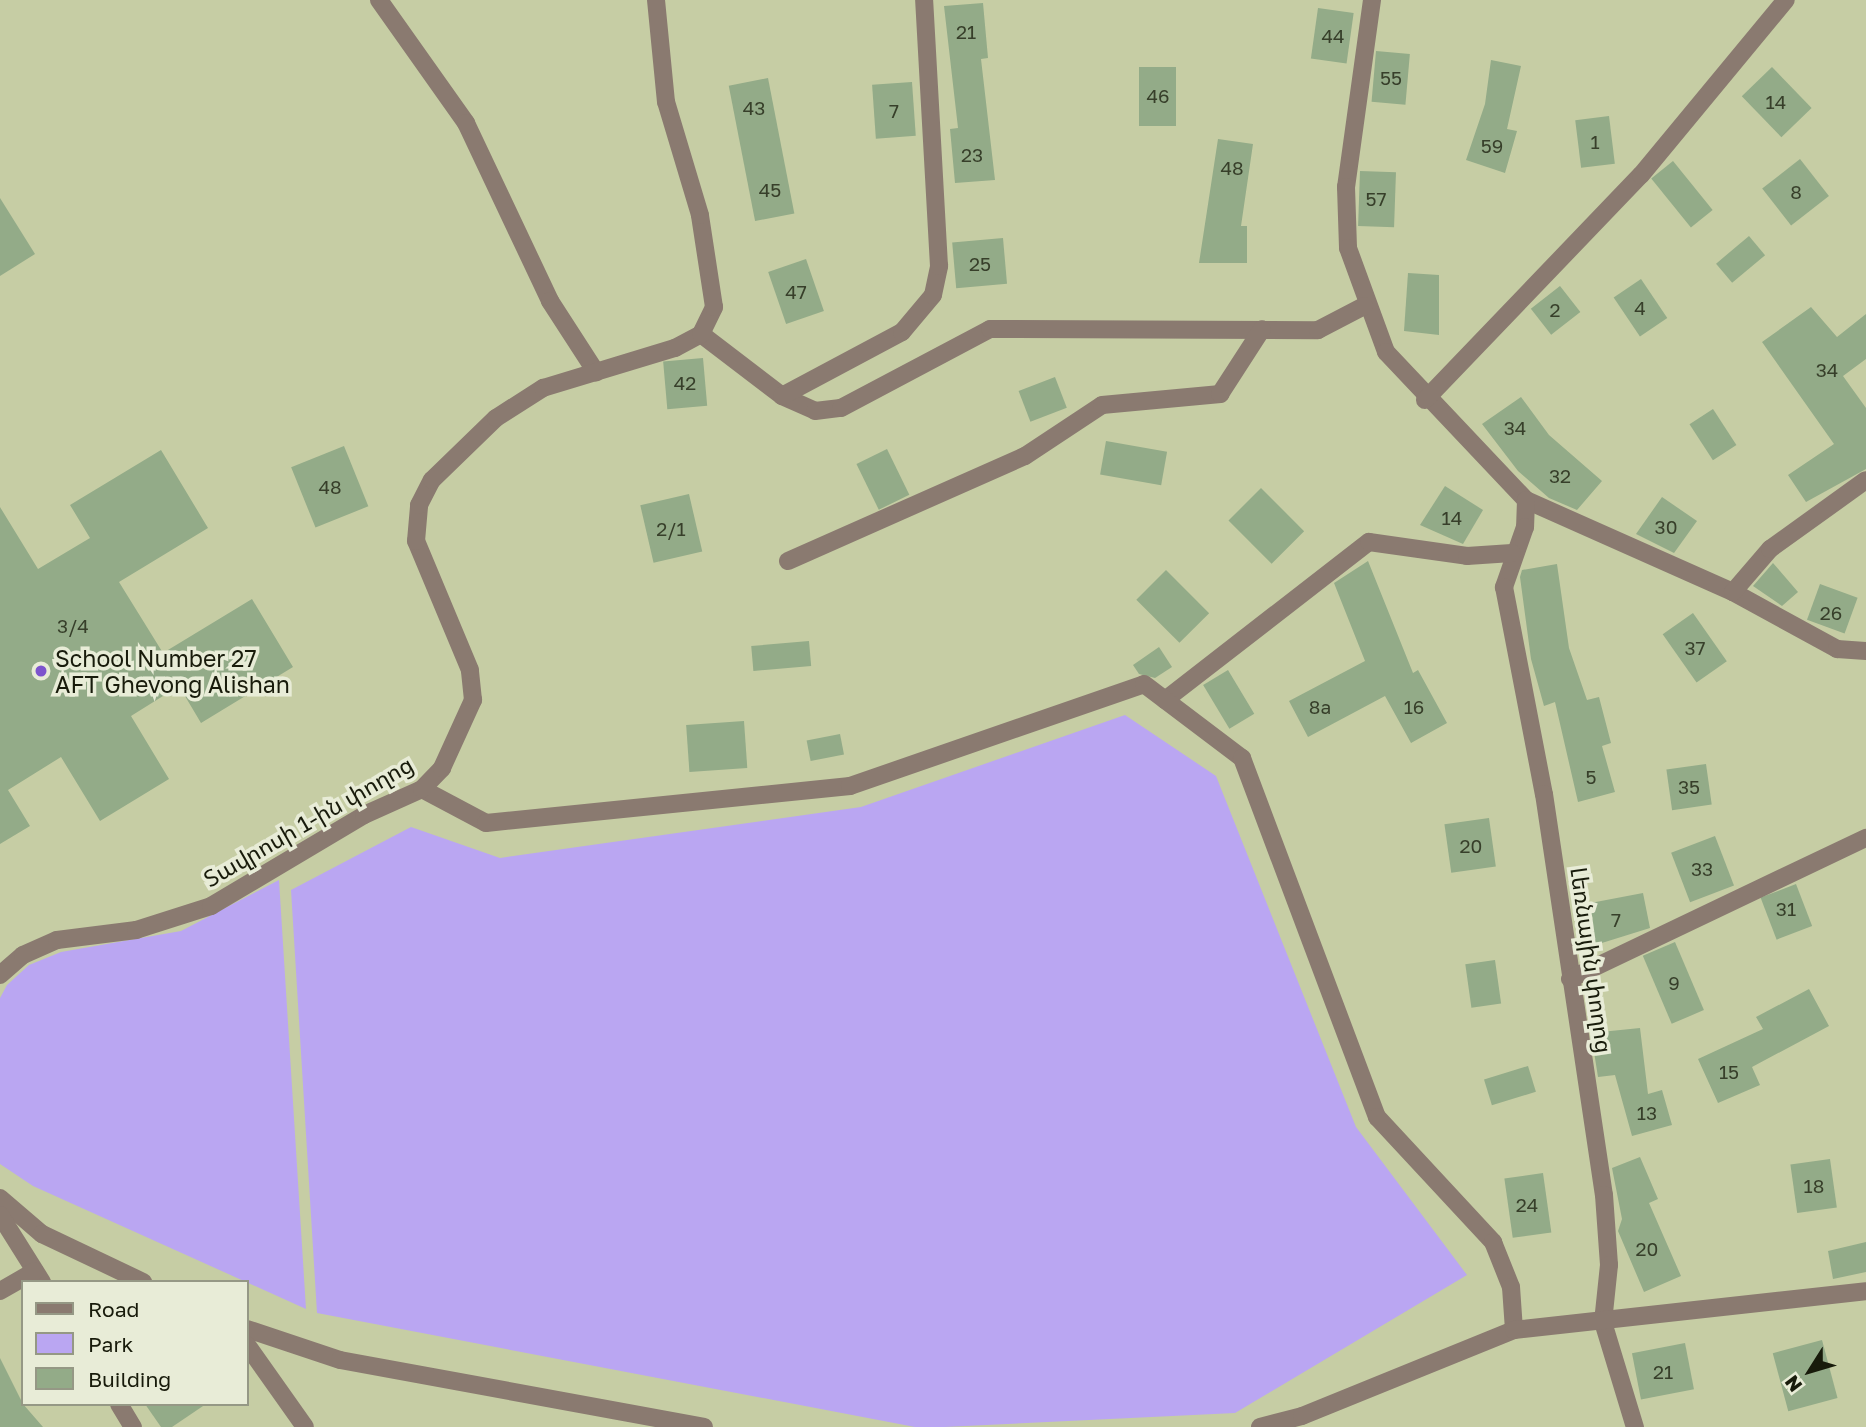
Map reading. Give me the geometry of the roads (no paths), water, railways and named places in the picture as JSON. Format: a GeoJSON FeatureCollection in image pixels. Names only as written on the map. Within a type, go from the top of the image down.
{"type":"FeatureCollection","features":[{"type":"Feature","properties":{"kind":"street"},"geometry":{"type":"LineString","coordinates":[[379,0],[466,123],[550,302],[596,372]]}},
{"type":"Feature","properties":{"kind":"street"},"geometry":{"type":"LineString","coordinates":[[656,0],[666,102],[710,260],[714,307],[701,334],[782,396],[816,411],[841,408],[990,329],[1318,330],[1364,306]]}},
{"type":"Feature","properties":{"kind":"street"},"geometry":{"type":"LineString","coordinates":[[782,396],[902,332],[933,295],[939,266],[924,0]]}},
{"type":"Feature","properties":{"kind":"street"},"geometry":{"type":"LineString","coordinates":[[1372,0],[1346,187],[1348,248],[1364,306],[1386,352],[1425,400],[1526,500],[1733,592],[1837,649],[1866,651]]}},
{"type":"Feature","properties":{"kind":"street"},"geometry":{"type":"LineString","coordinates":[[1425,400],[1642,175],[1786,0]]}},
{"type":"Feature","properties":{"kind":"street"},"geometry":{"type":"LineString","coordinates":[[788,561],[1025,456],[1102,405],[1220,394],[1262,329]]}},
{"type":"Feature","properties":{"kind":"street","name":"Տավրոսի 1-ին փողոց"},"geometry":{"type":"LineString","coordinates":[[0,975],[23,955],[57,940],[136,930],[200,911],[422,789],[449,757],[473,700],[470,670],[416,541],[419,505],[451,456],[496,418],[543,388],[701,334]]}},
{"type":"Feature","properties":{"kind":"street"},"geometry":{"type":"LineString","coordinates":[[1733,592],[1770,549],[1866,480]]}},
{"type":"Feature","properties":{"kind":"street","name":"Լեռնային փողոց"},"geometry":{"type":"LineString","coordinates":[[1526,500],[1525,527],[1512,553],[1504,587],[1544,794],[1604,1195],[1609,1265],[1603,1322],[1635,1427]]}},
{"type":"Feature","properties":{"kind":"street"},"geometry":{"type":"LineString","coordinates":[[1165,700],[1369,542],[1467,556],[1512,553]]}},
{"type":"Feature","properties":{"kind":"street"},"geometry":{"type":"LineString","coordinates":[[422,789],[486,823],[850,786],[1144,684],[1242,758],[1377,1116],[1493,1242],[1511,1287],[1514,1330]]}},
{"type":"Feature","properties":{"kind":"street"},"geometry":{"type":"LineString","coordinates":[[1570,979],[1866,838]]}},
{"type":"Feature","properties":{"kind":"street"},"geometry":{"type":"LineString","coordinates":[[0,1198],[42,1234],[139,1280]]}},
{"type":"Feature","properties":{"kind":"street"},"geometry":{"type":"LineString","coordinates":[[0,1215],[39,1276]]}},
{"type":"Feature","properties":{"kind":"street"},"geometry":{"type":"LineString","coordinates":[[0,1291],[21,1283]]}},
{"type":"Feature","properties":{"kind":"street"},"geometry":{"type":"LineString","coordinates":[[1260,1427],[1302,1416],[1514,1330],[1866,1291]]}},
{"type":"Feature","properties":{"kind":"street"},"geometry":{"type":"LineString","coordinates":[[248,1329],[340,1360],[704,1427]]}},
{"type":"Feature","properties":{"kind":"street"},"geometry":{"type":"LineString","coordinates":[[248,1346],[305,1427]]}},
{"type":"Feature","properties":{"kind":"street"},"geometry":{"type":"LineString","coordinates":[[120,1406],[134,1427]]}},
{"type":"Feature","properties":{"kind":"place","name":"School Number 27 AFT Ghevong Alishan"},"geometry":{"type":"Point","coordinates":[41,671]}}]}
